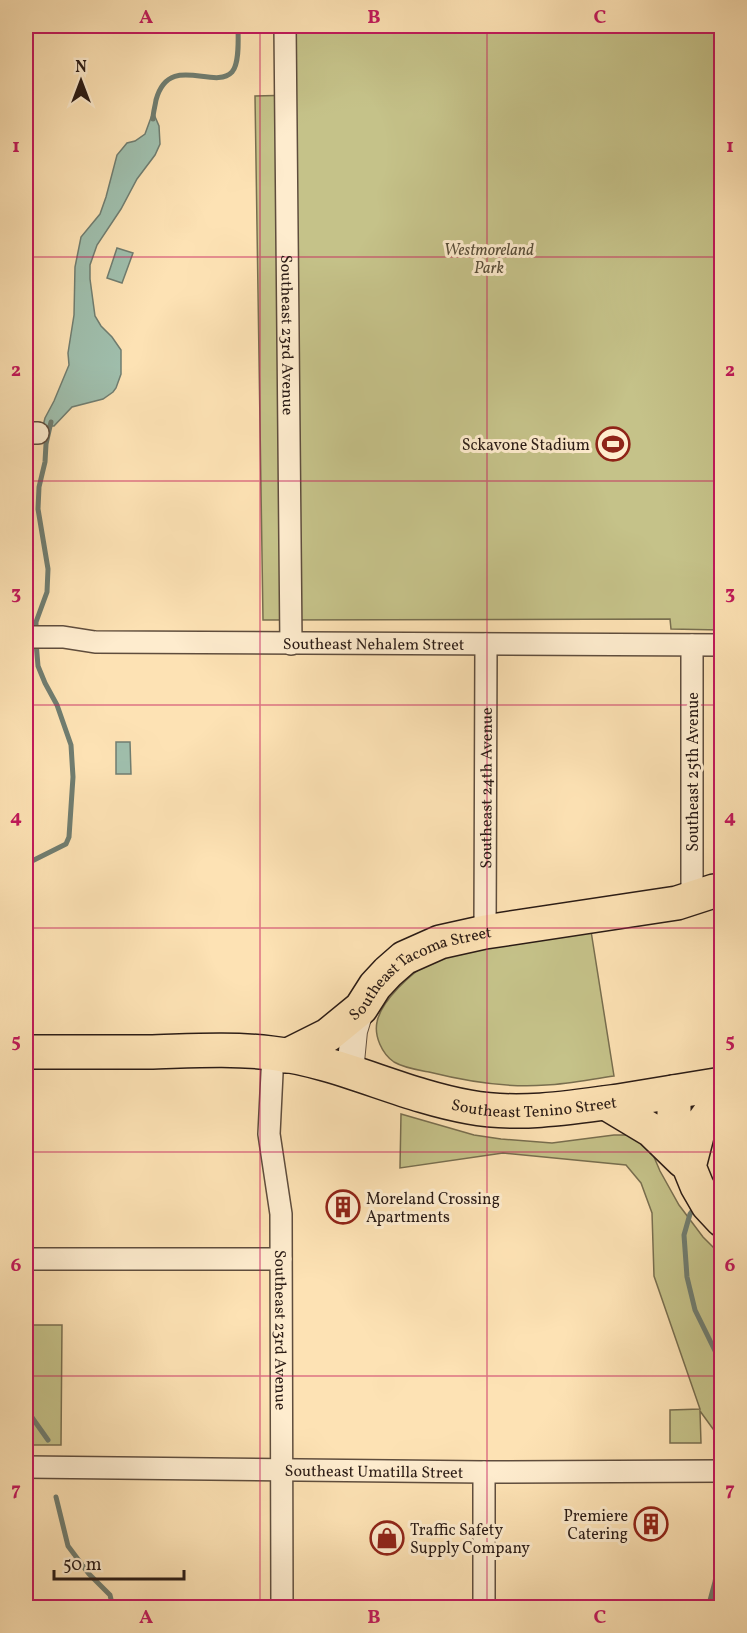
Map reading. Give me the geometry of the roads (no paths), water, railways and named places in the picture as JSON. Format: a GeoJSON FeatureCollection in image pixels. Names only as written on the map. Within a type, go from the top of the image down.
{"type":"FeatureCollection","features":[{"type":"Feature","properties":{"kind":"main road","name":"Southeast Tacoma Street"},"geometry":{"type":"LineString","coordinates":[[362,1008],[381,979],[404,958],[440,942],[485,932],[677,903],[707,894]]}},
{"type":"Feature","properties":{"kind":"main road"},"geometry":{"type":"LineString","coordinates":[[279,1054],[324,1038],[362,1008]]}},
{"type":"Feature","properties":{"kind":"main road"},"geometry":{"type":"LineString","coordinates":[[26,1052],[228,1050],[279,1054],[350,1072]]}},
{"type":"Feature","properties":{"kind":"main road","name":"Southeast Tenino Street"},"geometry":{"type":"LineString","coordinates":[[350,1072],[411,1093],[472,1107],[502,1110],[539,1110],[722,1084]]}},
{"type":"Feature","properties":{"kind":"main road"},"geometry":{"type":"LineString","coordinates":[[674,1092],[675,1132],[702,1196],[722,1220]]}},
{"type":"Feature","properties":{"kind":"main road"},"geometry":{"type":"LineString","coordinates":[[689,1167],[699,1128],[722,1096]]}},
{"type":"Feature","properties":{"kind":"main road"},"geometry":{"type":"LineString","coordinates":[[606,1102],[651,1130],[689,1167]]}},
{"type":"Feature","properties":{"kind":"street","name":"Southeast 23rd Avenue"},"geometry":{"type":"LineString","coordinates":[[285,26],[291,644]]}},
{"type":"Feature","properties":{"kind":"street","name":"Southeast Nehalem Street"},"geometry":{"type":"LineString","coordinates":[[26,637],[63,637],[95,642],[722,645]]}},
{"type":"Feature","properties":{"kind":"street","name":"Southeast 24th Avenue"},"geometry":{"type":"LineString","coordinates":[[485,932],[486,644]]}},
{"type":"Feature","properties":{"kind":"street","name":"Southeast 25th Avenue"},"geometry":{"type":"LineString","coordinates":[[692,645],[707,894]]}},
{"type":"Feature","properties":{"kind":"street","name":"Southeast Tacoma Street"},"geometry":{"type":"LineString","coordinates":[[350,1072],[354,1032],[362,1008]]}},
{"type":"Feature","properties":{"kind":"street","name":"Southeast 23rd Avenue"},"geometry":{"type":"LineString","coordinates":[[279,1054],[269,1134],[281,1214],[282,1608]]}},
{"type":"Feature","properties":{"kind":"street"},"geometry":{"type":"LineString","coordinates":[[26,1259],[281,1259]]}},
{"type":"Feature","properties":{"kind":"street","name":"Southeast Umatilla Street"},"geometry":{"type":"LineString","coordinates":[[26,1467],[484,1472],[717,1471]]}},
{"type":"Feature","properties":{"kind":"street"},"geometry":{"type":"LineString","coordinates":[[484,1472],[484,1608]]}},
{"type":"Feature","properties":{"kind":"waterway"},"geometry":{"type":"LineString","coordinates":[[153,119],[156,100],[162,86],[171,78],[181,75],[214,78],[224,77],[232,72],[237,56],[238,26]]}},
{"type":"Feature","properties":{"kind":"waterway"},"geometry":{"type":"LineString","coordinates":[[36,633],[36,622],[47,592],[48,569],[38,509],[39,487],[51,422]]}},
{"type":"Feature","properties":{"kind":"waterway"},"geometry":{"type":"LineString","coordinates":[[26,864],[66,844],[69,837],[73,777],[71,745],[57,705],[38,666],[36,642]]}},
{"type":"Feature","properties":{"kind":"waterway"},"geometry":{"type":"LineString","coordinates":[[712,1187],[722,1178]]}},
{"type":"Feature","properties":{"kind":"waterway"},"geometry":{"type":"LineString","coordinates":[[696,1206],[690,1214],[684,1235],[687,1277],[695,1310],[722,1365]]}},
{"type":"Feature","properties":{"kind":"waterway"},"geometry":{"type":"LineString","coordinates":[[26,1409],[48,1440]]}},
{"type":"Feature","properties":{"kind":"waterway"},"geometry":{"type":"LineString","coordinates":[[56,1497],[68,1546],[89,1574],[110,1595],[113,1608]]}},
{"type":"Feature","properties":{"kind":"waterway"},"geometry":{"type":"LineString","coordinates":[[708,1608],[722,1542]]}},
{"type":"Feature","properties":{"kind":"place","name":"Sckavone Stadium"},"geometry":{"type":"Point","coordinates":[613,444]}},
{"type":"Feature","properties":{"kind":"place","name":"Moreland Crossing Apartments"},"geometry":{"type":"Point","coordinates":[343,1207]}},
{"type":"Feature","properties":{"kind":"place","name":"Premiere Catering"},"geometry":{"type":"Point","coordinates":[651,1524]}},
{"type":"Feature","properties":{"kind":"place","name":"Traffic Safety Supply Company"},"geometry":{"type":"Point","coordinates":[387,1538]}},
{"type":"Feature","properties":{"kind":"park label","name":"Westmoreland Park"},"geometry":{"type":"Point","coordinates":[489,258]}}]}
